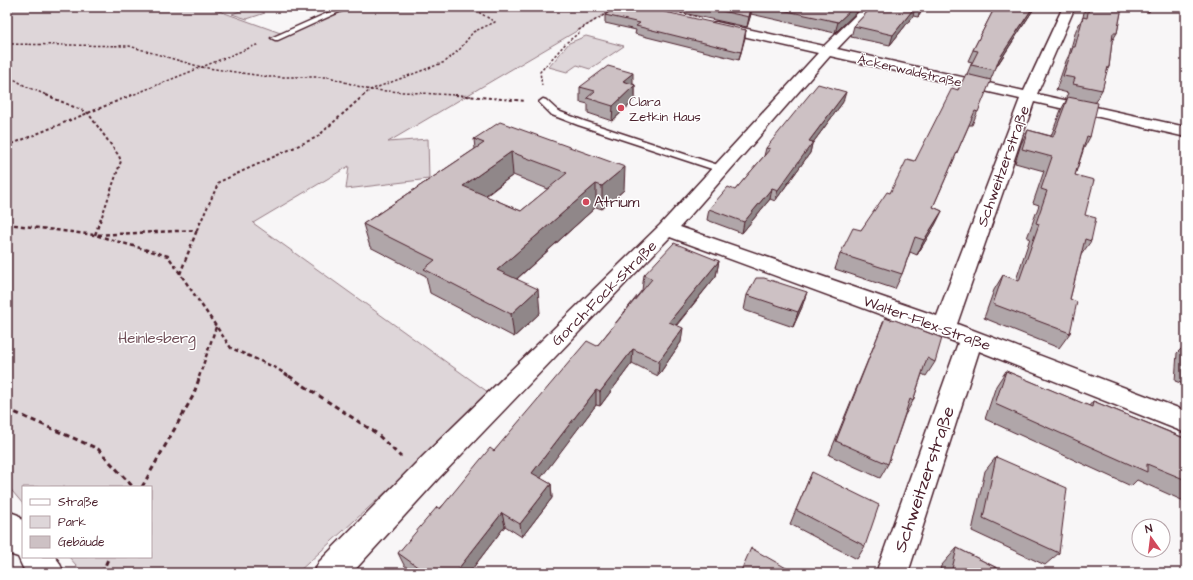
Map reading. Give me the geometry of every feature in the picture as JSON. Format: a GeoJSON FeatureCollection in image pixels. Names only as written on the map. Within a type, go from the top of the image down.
{"type":"FeatureCollection","features":[{"type":"Feature","properties":{"kind":"street","name":"Gorch-Fock-Straße"},"geometry":{"type":"LineString","coordinates":[[330,573],[428,471],[667,229],[827,51],[871,7]]}},
{"type":"Feature","properties":{"kind":"street","name":"Schweitzerstraße"},"geometry":{"type":"LineString","coordinates":[[944,328],[1029,96],[1070,7]]}},
{"type":"Feature","properties":{"kind":"street"},"geometry":{"type":"LineString","coordinates":[[640,8],[660,11]]}},
{"type":"Feature","properties":{"kind":"street","name":"Äckerwaldstraße"},"geometry":{"type":"LineString","coordinates":[[706,23],[1186,132]]}},
{"type":"Feature","properties":{"kind":"street","name":"Walter-Flex-Straße"},"geometry":{"type":"LineString","coordinates":[[667,229],[944,328],[1186,422]]}},
{"type":"Feature","properties":{"kind":"street","name":"Schweitzerstraße"},"geometry":{"type":"LineString","coordinates":[[892,573],[971,339]]}},
{"type":"Feature","properties":{"kind":"street"},"geometry":{"type":"LineString","coordinates":[[7,525],[22,543]]}},
{"type":"Feature","properties":{"kind":"street"},"geometry":{"type":"LineString","coordinates":[[35,558],[48,573]]}},
{"type":"Feature","properties":{"kind":"lane"},"geometry":{"type":"LineString","coordinates":[[274,38],[347,7]]}},
{"type":"Feature","properties":{"kind":"lane"},"geometry":{"type":"LineString","coordinates":[[543,102],[555,113],[581,123],[721,169]]}},
{"type":"Feature","properties":{"kind":"path"},"geometry":{"type":"LineString","coordinates":[[180,274],[197,230],[219,182],[317,137],[370,90],[445,62],[460,49],[473,32],[495,22],[470,7]]}},
{"type":"Feature","properties":{"kind":"path"},"geometry":{"type":"LineString","coordinates":[[7,44],[129,46],[201,67],[269,77],[330,77],[370,90],[543,102],[540,72],[559,53],[567,42],[579,33],[579,30],[611,11]]}},
{"type":"Feature","properties":{"kind":"path"},"geometry":{"type":"LineString","coordinates":[[7,146],[274,38]]}},
{"type":"Feature","properties":{"kind":"path"},"geometry":{"type":"LineString","coordinates":[[7,75],[27,87],[88,113],[121,161],[94,235]]}},
{"type":"Feature","properties":{"kind":"path"},"geometry":{"type":"LineString","coordinates":[[7,224],[94,235],[168,256],[231,348],[276,368],[376,433],[406,462],[428,471]]}},
{"type":"Feature","properties":{"kind":"path"},"geometry":{"type":"LineString","coordinates":[[94,235],[197,230]]}},
{"type":"Feature","properties":{"kind":"path"},"geometry":{"type":"LineString","coordinates":[[143,486],[193,396],[216,327]]}},
{"type":"Feature","properties":{"kind":"path"},"geometry":{"type":"LineString","coordinates":[[7,409],[98,449],[132,486]]}},
{"type":"Feature","properties":{"kind":"path"},"geometry":{"type":"LineString","coordinates":[[102,573],[109,558]]}},
{"type":"Feature","properties":{"kind":"green space","name":"Heinlesberg"},"geometry":{"type":"Polygon","coordinates":[[[7,7],[208,7],[286,35],[355,7],[608,7],[614,9],[388,142],[428,139],[429,179],[346,189],[349,166],[253,223],[492,395],[297,573],[83,573],[70,558],[152,558],[152,486],[22,486],[22,503],[7,485],[7,7]]]}},
{"type":"Feature","properties":{"kind":"green space"},"geometry":{"type":"Polygon","coordinates":[[[251,7],[265,13],[247,19],[232,14],[251,7]]]}},
{"type":"Feature","properties":{"kind":"green space"},"geometry":{"type":"Polygon","coordinates":[[[586,36],[624,46],[590,69],[577,65],[567,72],[549,67],[569,43],[586,36]]]}},
{"type":"Feature","properties":{"kind":"building"},"geometry":{"type":"Polygon","coordinates":[[[617,7],[643,7],[746,30],[741,52],[636,26],[640,23],[605,15],[617,7]]]}},
{"type":"Feature","properties":{"kind":"building"},"geometry":{"type":"Polygon","coordinates":[[[703,7],[751,7],[749,17],[703,7]]]}},
{"type":"Feature","properties":{"kind":"building"},"geometry":{"type":"Polygon","coordinates":[[[768,7],[854,7],[838,22],[768,7]]]}},
{"type":"Feature","properties":{"kind":"building"},"geometry":{"type":"Polygon","coordinates":[[[872,7],[915,7],[893,35],[854,26],[872,7]]]}},
{"type":"Feature","properties":{"kind":"building"},"geometry":{"type":"Polygon","coordinates":[[[995,7],[1033,7],[999,59],[995,70],[971,65],[978,51],[973,50],[995,7]]]}},
{"type":"Feature","properties":{"kind":"building"},"geometry":{"type":"Polygon","coordinates":[[[1089,7],[1122,7],[1117,33],[1113,33],[1109,67],[1102,90],[1073,84],[1075,78],[1063,76],[1073,47],[1075,47],[1083,17],[1087,18],[1089,7]]]}},
{"type":"Feature","properties":{"kind":"building"},"geometry":{"type":"Polygon","coordinates":[[[608,66],[633,73],[623,81],[635,85],[613,106],[587,98],[595,91],[580,87],[608,66]]]}},
{"type":"Feature","properties":{"kind":"building"},"geometry":{"type":"Polygon","coordinates":[[[966,74],[991,80],[978,112],[975,111],[933,207],[942,211],[924,240],[915,237],[902,274],[840,254],[853,228],[861,230],[887,192],[890,193],[907,159],[915,161],[952,88],[958,90],[966,74]]]}},
{"type":"Feature","properties":{"kind":"building"},"geometry":{"type":"Polygon","coordinates":[[[818,84],[846,92],[809,141],[813,142],[778,190],[772,188],[744,222],[709,209],[728,187],[735,190],[770,149],[766,148],[818,84]]]}},
{"type":"Feature","properties":{"kind":"building"},"geometry":{"type":"Polygon","coordinates":[[[1068,97],[1098,103],[1090,137],[1087,136],[1075,175],[1094,180],[1085,215],[1096,218],[1091,241],[1085,239],[1070,299],[1077,302],[1070,333],[993,304],[1003,275],[1019,281],[1039,224],[1036,223],[1047,191],[1041,189],[1052,157],[1022,149],[1028,130],[1053,137],[1068,97]]]}},
{"type":"Feature","properties":{"kind":"building"},"geometry":{"type":"Polygon","coordinates":[[[500,122],[625,167],[602,186],[596,184],[497,270],[538,289],[511,314],[424,269],[435,260],[363,224],[484,143],[474,139],[500,122]],[[511,152],[463,186],[521,211],[567,173],[511,152]]]}},
{"type":"Feature","properties":{"kind":"building"},"geometry":{"type":"Polygon","coordinates":[[[674,243],[719,261],[669,322],[683,328],[659,361],[633,349],[600,392],[596,390],[532,473],[551,484],[520,524],[502,513],[455,573],[426,573],[398,553],[437,507],[440,509],[490,448],[494,451],[587,341],[597,346],[652,279],[644,275],[674,243]]]}},
{"type":"Feature","properties":{"kind":"building"},"geometry":{"type":"Polygon","coordinates":[[[756,278],[764,278],[807,292],[798,312],[747,295],[756,278]]]}},
{"type":"Feature","properties":{"kind":"building"},"geometry":{"type":"Polygon","coordinates":[[[885,318],[892,319],[942,338],[935,362],[927,358],[913,401],[910,399],[888,464],[836,441],[885,318]]]}},
{"type":"Feature","properties":{"kind":"building"},"geometry":{"type":"Polygon","coordinates":[[[1006,371],[1092,407],[1093,401],[1186,439],[1186,480],[1147,464],[1147,472],[995,404],[1006,371]]]}},
{"type":"Feature","properties":{"kind":"building"},"geometry":{"type":"Polygon","coordinates":[[[996,457],[1067,488],[1059,553],[983,518],[996,457]]]}},
{"type":"Feature","properties":{"kind":"building"},"geometry":{"type":"Polygon","coordinates":[[[812,472],[879,505],[865,546],[796,510],[812,472]]]}},
{"type":"Feature","properties":{"kind":"building"},"geometry":{"type":"Polygon","coordinates":[[[751,548],[795,573],[740,573],[751,548]]]}},
{"type":"Feature","properties":{"kind":"building"},"geometry":{"type":"Polygon","coordinates":[[[957,548],[1007,573],[951,573],[957,548]]]}},
{"type":"Feature","properties":{"kind":"place","name":"Clara Zetkin Haus"},"geometry":{"type":"Point","coordinates":[621,108]}},
{"type":"Feature","properties":{"kind":"place","name":"Atrium"},"geometry":{"type":"Point","coordinates":[586,202]}}]}
